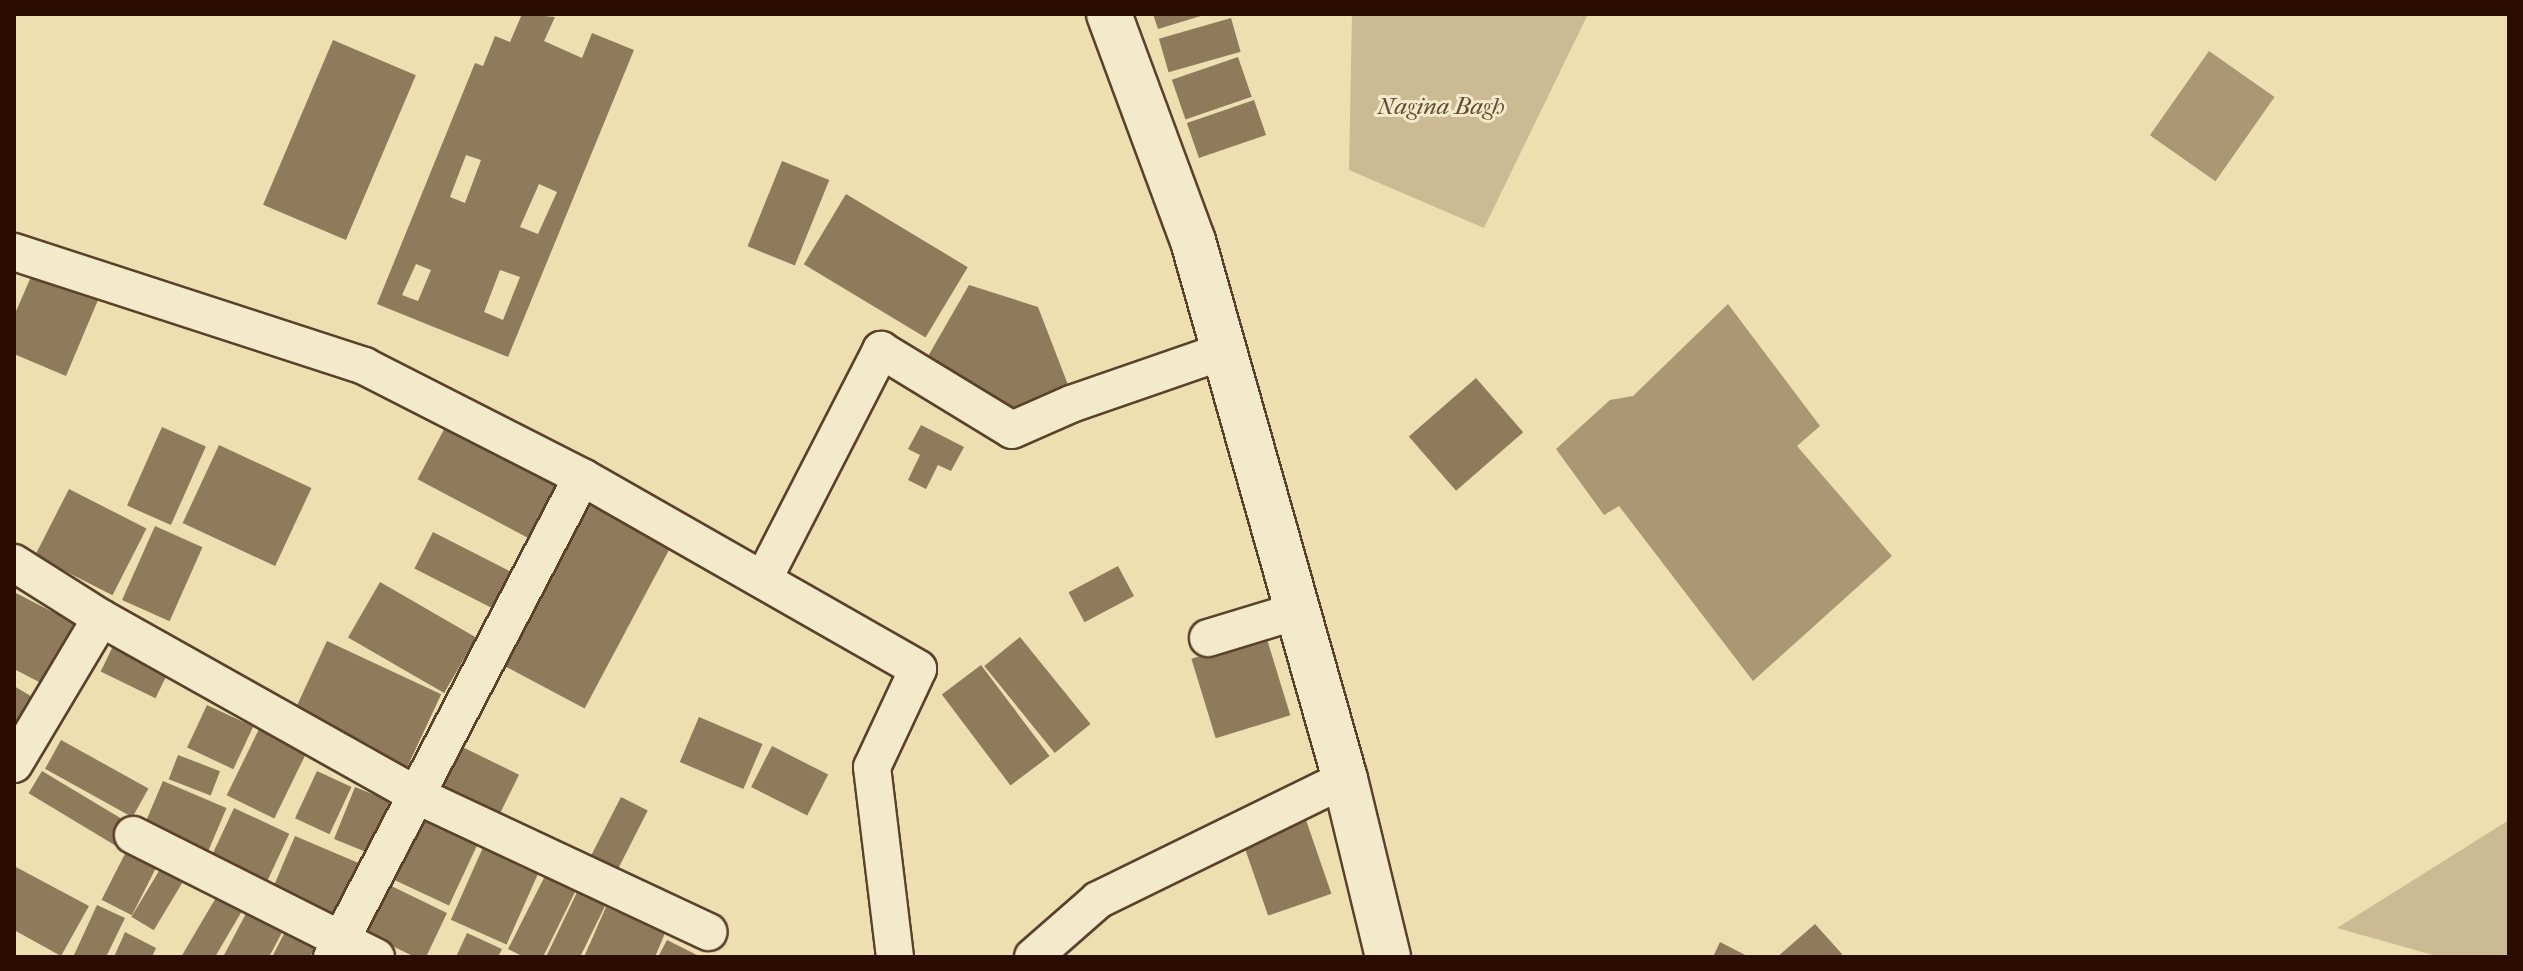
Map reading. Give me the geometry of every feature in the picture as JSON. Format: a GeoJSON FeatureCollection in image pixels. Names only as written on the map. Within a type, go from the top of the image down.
{"type":"FeatureCollection","features":[{"type":"Feature","properties":{"kind":"street"},"geometry":{"type":"LineString","coordinates":[[1109,14],[1193,241],[1345,779],[1388,957]]}},
{"type":"Feature","properties":{"kind":"street"},"geometry":{"type":"LineString","coordinates":[[14,252],[364,366],[582,477],[918,669],[872,767],[895,957]]}},
{"type":"Feature","properties":{"kind":"street"},"geometry":{"type":"LineString","coordinates":[[763,580],[881,350],[1012,430],[1071,404],[1224,351]]}},
{"type":"Feature","properties":{"kind":"street"},"geometry":{"type":"LineString","coordinates":[[337,947],[582,477]]}},
{"type":"Feature","properties":{"kind":"street"},"geometry":{"type":"LineString","coordinates":[[14,563],[101,618],[416,795],[709,932]]}},
{"type":"Feature","properties":{"kind":"street"},"geometry":{"type":"LineString","coordinates":[[1208,638],[1297,611]]}},
{"type":"Feature","properties":{"kind":"street"},"geometry":{"type":"LineString","coordinates":[[14,764],[101,618]]}},
{"type":"Feature","properties":{"kind":"street"},"geometry":{"type":"LineString","coordinates":[[1033,957],[1098,900],[1345,779]]}},
{"type":"Feature","properties":{"kind":"street"},"geometry":{"type":"LineString","coordinates":[[133,835],[337,947],[376,957]]}},
{"type":"Feature","properties":{"kind":"green space","name":"Nagina Bagh"},"geometry":{"type":"Polygon","coordinates":[[[1352,14],[1588,14],[1484,228],[1349,170],[1352,14]]]}},
{"type":"Feature","properties":{"kind":"green space"},"geometry":{"type":"Polygon","coordinates":[[[2509,820],[2509,957],[2440,957],[2337,928],[2509,820]]]}},
{"type":"Feature","properties":{"kind":"shaded area"},"geometry":{"type":"Polygon","coordinates":[[[2209,51],[2275,97],[2215,181],[2150,135],[2209,51]]]}},
{"type":"Feature","properties":{"kind":"shaded area"},"geometry":{"type":"Polygon","coordinates":[[[1728,304],[1820,426],[1797,446],[1892,556],[1753,681],[1619,506],[1604,515],[1556,449],[1610,400],[1633,396],[1728,304]]]}},
{"type":"Feature","properties":{"kind":"building"},"geometry":{"type":"Polygon","coordinates":[[[522,14],[555,17],[544,41],[582,58],[592,33],[634,50],[508,357],[377,304],[475,63],[483,66],[495,36],[510,42],[522,14]],[[466,155],[450,197],[465,203],[481,160],[466,155]],[[539,184],[520,227],[538,234],[557,192],[539,184]],[[416,264],[402,295],[418,301],[431,270],[416,264]],[[500,270],[484,312],[503,320],[520,277],[500,270]]]}},
{"type":"Feature","properties":{"kind":"building"},"geometry":{"type":"Polygon","coordinates":[[[1153,14],[1204,14],[1204,15],[1158,29],[1153,14]]]}},
{"type":"Feature","properties":{"kind":"building"},"geometry":{"type":"Polygon","coordinates":[[[1231,18],[1241,52],[1169,72],[1159,39],[1231,18]]]}},
{"type":"Feature","properties":{"kind":"building"},"geometry":{"type":"Polygon","coordinates":[[[333,40],[416,75],[346,240],[263,205],[333,40]]]}},
{"type":"Feature","properties":{"kind":"building"},"geometry":{"type":"Polygon","coordinates":[[[1238,57],[1252,97],[1185,120],[1172,80],[1238,57]]]}},
{"type":"Feature","properties":{"kind":"building"},"geometry":{"type":"Polygon","coordinates":[[[1254,100],[1266,135],[1199,158],[1187,123],[1254,100]]]}},
{"type":"Feature","properties":{"kind":"building"},"geometry":{"type":"Polygon","coordinates":[[[782,161],[829,180],[795,265],[748,246],[782,161]]]}},
{"type":"Feature","properties":{"kind":"building"},"geometry":{"type":"Polygon","coordinates":[[[846,194],[968,267],[925,337],[804,264],[846,194]]]}},
{"type":"Feature","properties":{"kind":"building"},"geometry":{"type":"Polygon","coordinates":[[[33,272],[98,300],[66,376],[14,354],[14,316],[33,272]]]}},
{"type":"Feature","properties":{"kind":"building"},"geometry":{"type":"Polygon","coordinates":[[[969,285],[1038,307],[1070,390],[1027,422],[927,358],[969,285]]]}},
{"type":"Feature","properties":{"kind":"building"},"geometry":{"type":"Polygon","coordinates":[[[1476,378],[1523,432],[1456,491],[1409,436],[1476,378]]]}},
{"type":"Feature","properties":{"kind":"building"},"geometry":{"type":"Polygon","coordinates":[[[449,420],[569,484],[538,543],[418,479],[449,420]]]}},
{"type":"Feature","properties":{"kind":"building"},"geometry":{"type":"Polygon","coordinates":[[[921,425],[964,447],[951,471],[938,465],[926,489],[908,480],[920,455],[908,449],[921,425]]]}},
{"type":"Feature","properties":{"kind":"building"},"geometry":{"type":"Polygon","coordinates":[[[162,427],[206,447],[171,525],[127,506],[162,427]]]}},
{"type":"Feature","properties":{"kind":"building"},"geometry":{"type":"Polygon","coordinates":[[[219,445],[311,488],[275,566],[183,523],[219,445]]]}},
{"type":"Feature","properties":{"kind":"building"},"geometry":{"type":"Polygon","coordinates":[[[69,489],[147,528],[112,595],[35,556],[69,489]]]}},
{"type":"Feature","properties":{"kind":"building"},"geometry":{"type":"Polygon","coordinates":[[[580,500],[670,548],[585,709],[495,661],[580,500]]]}},
{"type":"Feature","properties":{"kind":"building"},"geometry":{"type":"Polygon","coordinates":[[[155,526],[203,547],[170,621],[122,600],[155,526]]]}},
{"type":"Feature","properties":{"kind":"building"},"geometry":{"type":"Polygon","coordinates":[[[433,532],[515,574],[496,610],[414,569],[433,532]]]}},
{"type":"Feature","properties":{"kind":"building"},"geometry":{"type":"Polygon","coordinates":[[[1118,566],[1134,596],[1085,622],[1069,592],[1118,566]]]}},
{"type":"Feature","properties":{"kind":"building"},"geometry":{"type":"Polygon","coordinates":[[[380,582],[476,638],[444,693],[348,637],[380,582]]]}},
{"type":"Feature","properties":{"kind":"building"},"geometry":{"type":"Polygon","coordinates":[[[14,592],[74,623],[43,684],[14,669],[14,592]]]}},
{"type":"Feature","properties":{"kind":"building"},"geometry":{"type":"Polygon","coordinates":[[[1266,636],[1290,715],[1216,738],[1191,659],[1266,636]]]}},
{"type":"Feature","properties":{"kind":"building"},"geometry":{"type":"Polygon","coordinates":[[[1020,637],[1090,724],[1055,753],[984,666],[1020,637]]]}},
{"type":"Feature","properties":{"kind":"building"},"geometry":{"type":"Polygon","coordinates":[[[116,640],[171,667],[155,698],[101,671],[116,640]]]}},
{"type":"Feature","properties":{"kind":"building"},"geometry":{"type":"Polygon","coordinates":[[[327,641],[441,694],[406,769],[292,716],[327,641]]]}},
{"type":"Feature","properties":{"kind":"building"},"geometry":{"type":"Polygon","coordinates":[[[981,665],[1050,756],[1010,786],[942,694],[981,665]]]}},
{"type":"Feature","properties":{"kind":"building"},"geometry":{"type":"Polygon","coordinates":[[[14,686],[34,698],[14,735],[14,686]]]}},
{"type":"Feature","properties":{"kind":"building"},"geometry":{"type":"Polygon","coordinates":[[[207,705],[253,727],[233,769],[187,748],[207,705]]]}},
{"type":"Feature","properties":{"kind":"building"},"geometry":{"type":"Polygon","coordinates":[[[699,717],[763,744],[743,789],[680,762],[699,717]]]}},
{"type":"Feature","properties":{"kind":"building"},"geometry":{"type":"Polygon","coordinates":[[[260,727],[308,750],[274,819],[227,795],[260,727]]]}},
{"type":"Feature","properties":{"kind":"building"},"geometry":{"type":"Polygon","coordinates":[[[61,740],[148,788],[132,817],[45,769],[61,740]]]}},
{"type":"Feature","properties":{"kind":"building"},"geometry":{"type":"Polygon","coordinates":[[[448,740],[519,775],[500,814],[429,780],[448,740]]]}},
{"type":"Feature","properties":{"kind":"building"},"geometry":{"type":"Polygon","coordinates":[[[772,746],[828,775],[807,816],[751,787],[772,746]]]}},
{"type":"Feature","properties":{"kind":"building"},"geometry":{"type":"Polygon","coordinates":[[[178,755],[220,771],[211,795],[169,779],[178,755]]]}},
{"type":"Feature","properties":{"kind":"building"},"geometry":{"type":"Polygon","coordinates":[[[42,771],[135,827],[121,849],[29,793],[42,771]]]}},
{"type":"Feature","properties":{"kind":"building"},"geometry":{"type":"Polygon","coordinates":[[[317,771],[351,787],[329,834],[295,818],[317,771]]]}},
{"type":"Feature","properties":{"kind":"building"},"geometry":{"type":"Polygon","coordinates":[[[163,781],[227,808],[203,863],[140,836],[163,781]]]}},
{"type":"Feature","properties":{"kind":"building"},"geometry":{"type":"Polygon","coordinates":[[[355,787],[392,802],[371,854],[334,839],[355,787]]]}},
{"type":"Feature","properties":{"kind":"building"},"geometry":{"type":"Polygon","coordinates":[[[621,797],[648,811],[613,879],[586,866],[621,797]]]}},
{"type":"Feature","properties":{"kind":"building"},"geometry":{"type":"Polygon","coordinates":[[[234,808],[289,834],[266,885],[210,859],[234,808]]]}},
{"type":"Feature","properties":{"kind":"building"},"geometry":{"type":"Polygon","coordinates":[[[415,808],[480,838],[449,905],[384,875],[415,808]]]}},
{"type":"Feature","properties":{"kind":"building"},"geometry":{"type":"Polygon","coordinates":[[[1306,820],[1331,894],[1268,916],[1243,842],[1306,820]]]}},
{"type":"Feature","properties":{"kind":"building"},"geometry":{"type":"Polygon","coordinates":[[[295,836],[360,864],[336,921],[271,893],[295,836]]]}},
{"type":"Feature","properties":{"kind":"building"},"geometry":{"type":"Polygon","coordinates":[[[132,840],[162,855],[132,915],[102,900],[132,840]]]}},
{"type":"Feature","properties":{"kind":"building"},"geometry":{"type":"Polygon","coordinates":[[[485,843],[541,868],[507,945],[451,920],[485,843]]]}},
{"type":"Feature","properties":{"kind":"building"},"geometry":{"type":"Polygon","coordinates":[[[168,856],[190,869],[154,930],[131,917],[168,856]]]}},
{"type":"Feature","properties":{"kind":"building"},"geometry":{"type":"Polygon","coordinates":[[[14,866],[89,906],[61,956],[14,930],[14,866]]]}},
{"type":"Feature","properties":{"kind":"building"},"geometry":{"type":"Polygon","coordinates":[[[548,870],[578,886],[543,957],[524,957],[508,949],[548,870]]]}},
{"type":"Feature","properties":{"kind":"building"},"geometry":{"type":"Polygon","coordinates":[[[381,881],[447,913],[426,957],[415,957],[357,929],[381,881]]]}},
{"type":"Feature","properties":{"kind":"building"},"geometry":{"type":"Polygon","coordinates":[[[224,884],[249,899],[215,957],[181,957],[224,884]]]}},
{"type":"Feature","properties":{"kind":"building"},"geometry":{"type":"Polygon","coordinates":[[[580,886],[608,900],[580,957],[546,957],[580,886]]]}},
{"type":"Feature","properties":{"kind":"building"},"geometry":{"type":"Polygon","coordinates":[[[251,904],[287,923],[269,957],[223,957],[251,904]]]}},
{"type":"Feature","properties":{"kind":"building"},"geometry":{"type":"Polygon","coordinates":[[[97,905],[125,918],[106,957],[74,955],[97,905]]]}},
{"type":"Feature","properties":{"kind":"building"},"geometry":{"type":"Polygon","coordinates":[[[606,907],[665,933],[655,957],[584,957],[606,907]]]}},
{"type":"Feature","properties":{"kind":"building"},"geometry":{"type":"Polygon","coordinates":[[[1815,924],[1842,954],[1839,957],[1777,957],[1815,924]]]}},
{"type":"Feature","properties":{"kind":"building"},"geometry":{"type":"Polygon","coordinates":[[[287,928],[317,943],[310,957],[272,957],[287,928]]]}},
{"type":"Feature","properties":{"kind":"building"},"geometry":{"type":"Polygon","coordinates":[[[125,932],[156,948],[152,957],[114,957],[125,932]]]}},
{"type":"Feature","properties":{"kind":"building"},"geometry":{"type":"Polygon","coordinates":[[[467,933],[502,949],[498,957],[456,957],[467,933]]]}},
{"type":"Feature","properties":{"kind":"building"},"geometry":{"type":"Polygon","coordinates":[[[667,940],[701,957],[658,957],[667,940]]]}},
{"type":"Feature","properties":{"kind":"building"},"geometry":{"type":"Polygon","coordinates":[[[1720,942],[1749,957],[1713,957],[1720,942]]]}}]}
